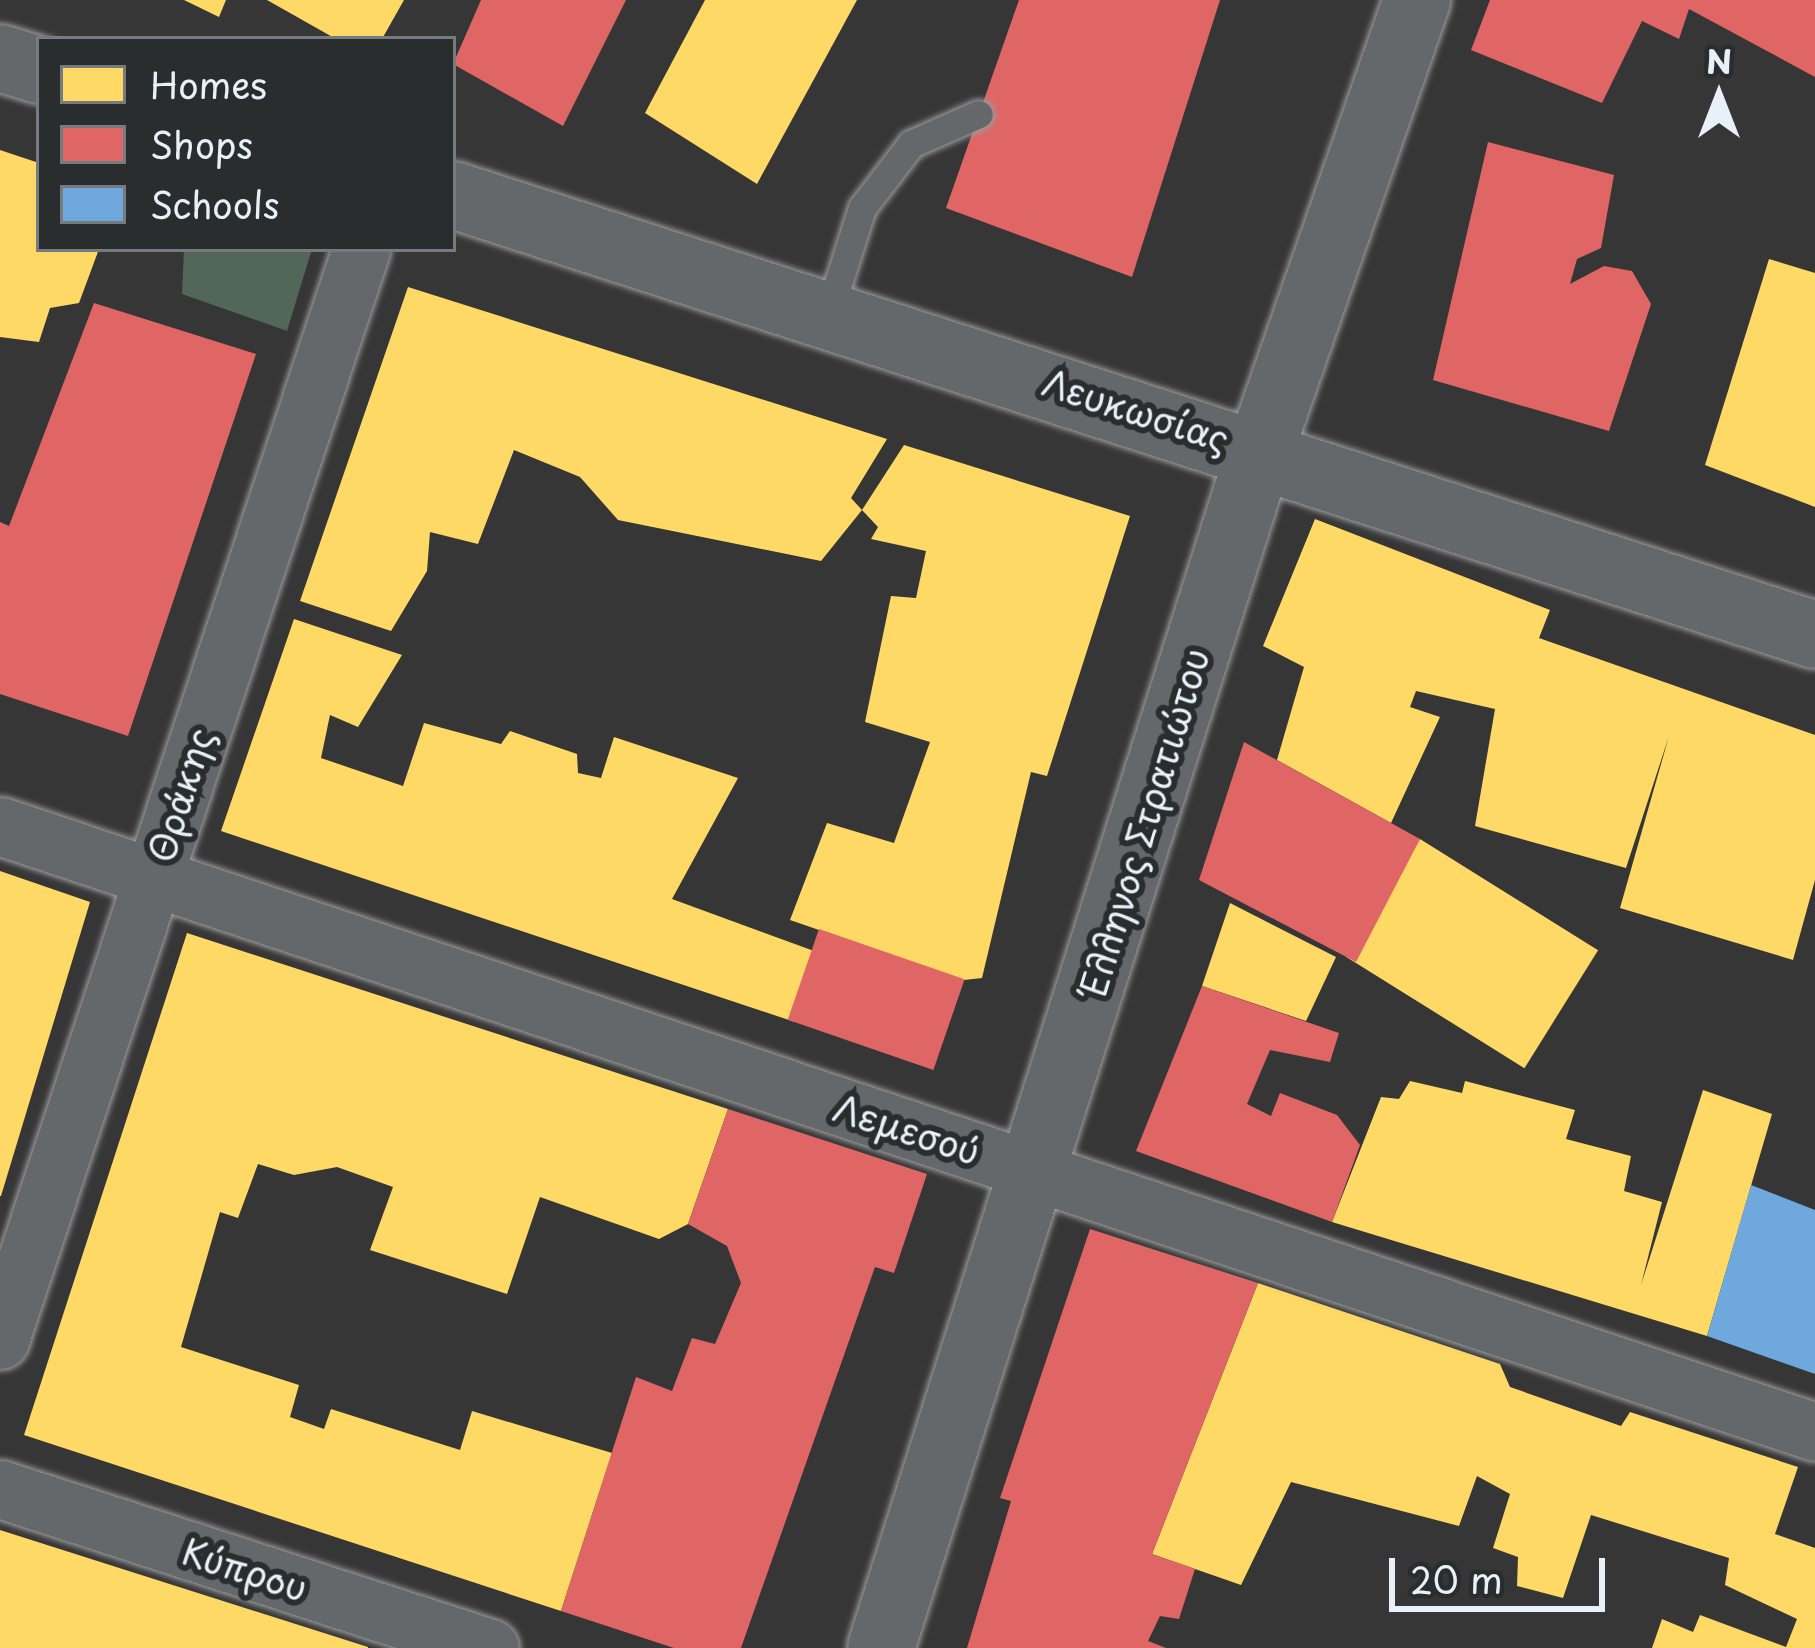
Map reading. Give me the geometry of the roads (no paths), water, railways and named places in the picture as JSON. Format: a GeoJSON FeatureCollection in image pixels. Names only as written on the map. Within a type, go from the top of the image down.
{"type":"FeatureCollection","features":[{"type":"Feature","properties":{"kind":"main road","name":"Έλληνος Στρατιώτου"},"geometry":{"type":"LineString","coordinates":[[881,1648],[1260,451],[1417,0]]}},
{"type":"Feature","properties":{"kind":"main road"},"geometry":{"type":"LineString","coordinates":[[0,58],[36,69]]}},
{"type":"Feature","properties":{"kind":"main road","name":"Λευκωσίας"},"geometry":{"type":"LineString","coordinates":[[456,196],[1260,451],[1815,635]]}},
{"type":"Feature","properties":{"kind":"street","name":"Θράκης"},"geometry":{"type":"LineString","coordinates":[[0,1340],[360,252]]}},
{"type":"Feature","properties":{"kind":"street","name":"Λεμεσού"},"geometry":{"type":"LineString","coordinates":[[0,826],[1815,1432]]}},
{"type":"Feature","properties":{"kind":"street","name":"Κύπρου"},"geometry":{"type":"LineString","coordinates":[[0,1489],[490,1648]]}},
{"type":"Feature","properties":{"kind":"lane"},"geometry":{"type":"LineString","coordinates":[[829,312],[862,208],[886,176],[911,144],[979,114]]}}]}
